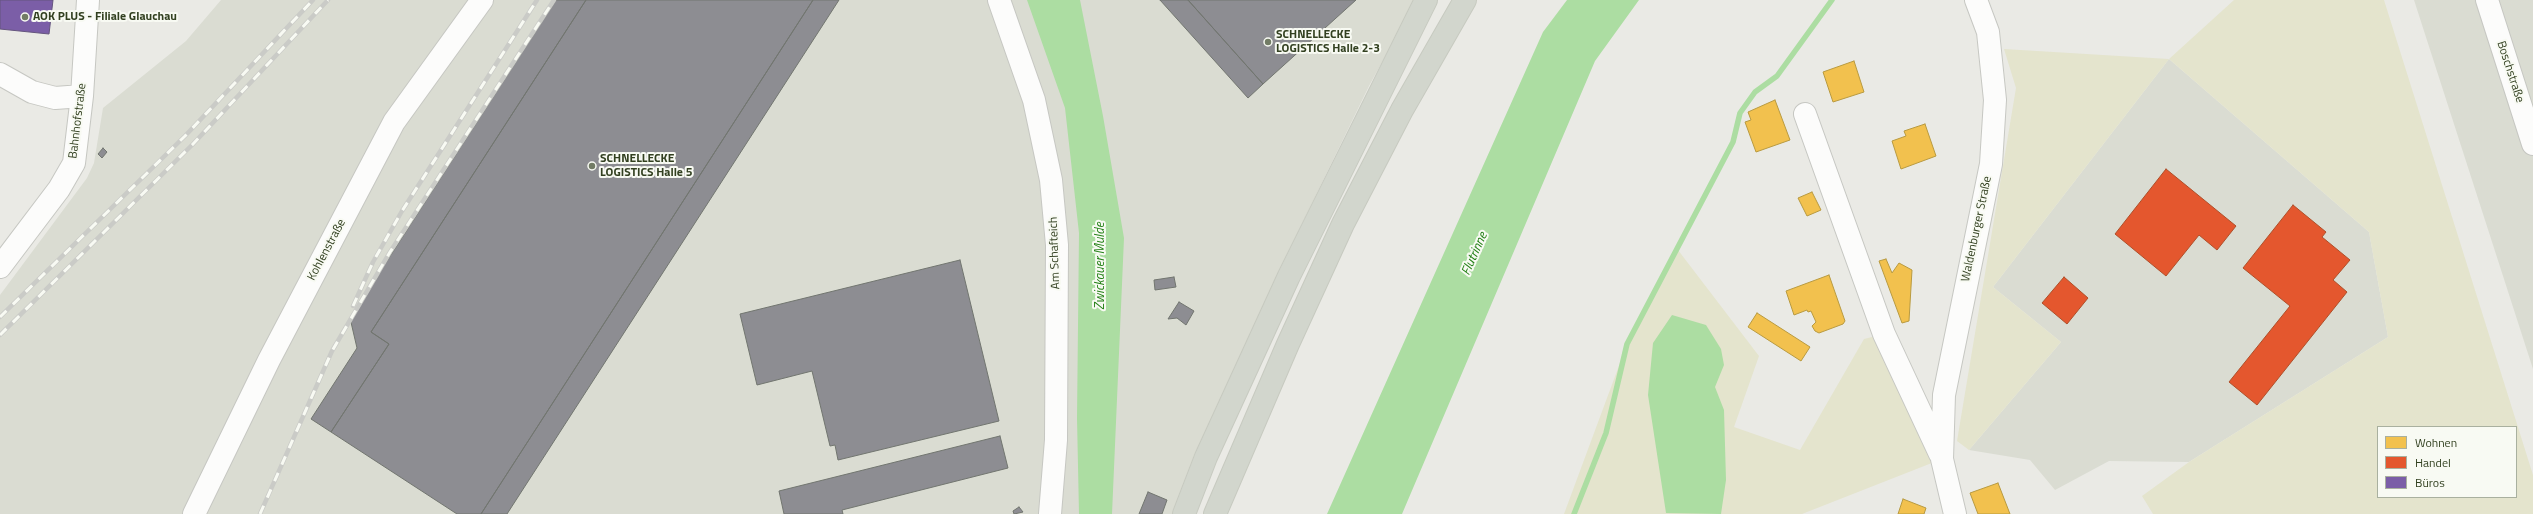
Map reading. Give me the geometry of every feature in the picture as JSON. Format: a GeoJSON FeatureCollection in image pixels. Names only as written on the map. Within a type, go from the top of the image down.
{"type":"FeatureCollection","features":[{"type":"Feature","properties":{"kind":"main road"},"geometry":{"type":"LineString","coordinates":[[1184,514],[1206,457],[1289,276],[1426,0]]}},
{"type":"Feature","properties":{"kind":"main road"},"geometry":{"type":"LineString","coordinates":[[1215,514],[1288,344],[1343,224],[1402,110],[1465,0]]}},
{"type":"Feature","properties":{"kind":"street","name":"Bahnhofstraße"},"geometry":{"type":"LineString","coordinates":[[0,267],[59,188],[74,163],[82,96],[88,0]]}},
{"type":"Feature","properties":{"kind":"street","name":"Kohlenstraße"},"geometry":{"type":"LineString","coordinates":[[194,514],[269,360],[394,122],[482,0]]}},
{"type":"Feature","properties":{"kind":"street","name":"Am Schafteich"},"geometry":{"type":"LineString","coordinates":[[999,0],[1034,100],[1051,180],[1057,245],[1056,440],[1050,514]]}},
{"type":"Feature","properties":{"kind":"street","name":"Waldenburger Straße"},"geometry":{"type":"LineString","coordinates":[[1950,510],[1942,459],[1944,395],[1991,164],[1995,100],[1988,32],[1976,0]]}},
{"type":"Feature","properties":{"kind":"street","name":"Boschstraße"},"geometry":{"type":"LineString","coordinates":[[2487,0],[2533,144]]}},
{"type":"Feature","properties":{"kind":"street"},"geometry":{"type":"LineString","coordinates":[[0,74],[32,92],[55,98],[82,96]]}},
{"type":"Feature","properties":{"kind":"street","name":"Waldenburger Straße"},"geometry":{"type":"LineString","coordinates":[[1805,114],[1884,334],[1942,459]]}},
{"type":"Feature","properties":{"kind":"shaded area"},"geometry":{"type":"Polygon","coordinates":[[[221,0],[1416,0],[1369,86],[1281,267],[1173,514],[0,514],[0,295],[87,178],[94,163],[103,108],[186,41],[221,0]]]}},
{"type":"Feature","properties":{"kind":"shaded area"},"geometry":{"type":"Polygon","coordinates":[[[2234,0],[2384,0],[2533,475],[2533,514],[2153,514],[2142,496],[2189,462],[2388,337],[2369,232],[2169,59],[2234,0]]]}},
{"type":"Feature","properties":{"kind":"shaded area"},"geometry":{"type":"Polygon","coordinates":[[[2414,0],[2533,0],[2533,369],[2414,0]]]}},
{"type":"Feature","properties":{"kind":"shaded area"},"geometry":{"type":"Polygon","coordinates":[[[2004,49],[2169,59],[1993,287],[2061,342],[1969,450],[1957,441],[2016,88],[2004,49]]]}},
{"type":"Feature","properties":{"kind":"shaded area"},"geometry":{"type":"Polygon","coordinates":[[[2169,59],[2369,232],[2388,337],[2189,462],[2109,461],[2055,490],[2030,460],[1969,450],[2061,342],[1993,287],[2169,59]]]}},
{"type":"Feature","properties":{"kind":"shaded area"},"geometry":{"type":"Polygon","coordinates":[[[1678,250],[1759,356],[1734,427],[1800,450],[1864,339],[1884,334],[1942,459],[1802,514],[1564,514],[1627,344],[1678,250]]]}},
{"type":"Feature","properties":{"kind":"water","name":"Zwickauer Mulde"},"geometry":{"type":"Polygon","coordinates":[[[1027,0],[1080,0],[1103,116],[1124,238],[1112,514],[1079,514],[1077,418],[1079,233],[1065,108],[1027,0]]]}},
{"type":"Feature","properties":{"kind":"water","name":"Flutrinne"},"geometry":{"type":"Polygon","coordinates":[[[1567,0],[1639,0],[1595,61],[1402,514],[1327,514],[1543,32],[1567,0]]]}},
{"type":"Feature","properties":{"kind":"water"},"geometry":{"type":"Polygon","coordinates":[[[1672,315],[1706,325],[1721,349],[1724,365],[1715,387],[1724,410],[1726,480],[1721,514],[1666,513],[1648,395],[1653,343],[1672,315]]]}},
{"type":"Feature","properties":{"kind":"building: Wohnen"},"geometry":{"type":"Polygon","coordinates":[[[1854,61],[1864,92],[1833,102],[1823,72],[1854,61]]]}},
{"type":"Feature","properties":{"kind":"building: Wohnen"},"geometry":{"type":"Polygon","coordinates":[[[1775,100],[1790,140],[1756,152],[1745,122],[1751,120],[1748,112],[1775,100]]]}},
{"type":"Feature","properties":{"kind":"building: Wohnen"},"geometry":{"type":"Polygon","coordinates":[[[1925,124],[1936,156],[1901,169],[1892,141],[1906,136],[1904,131],[1925,124]]]}},
{"type":"Feature","properties":{"kind":"building: Wohnen"},"geometry":{"type":"Polygon","coordinates":[[[1812,192],[1821,210],[1807,216],[1798,198],[1812,192]]]}},
{"type":"Feature","properties":{"kind":"building: Wohnen"},"geometry":{"type":"Polygon","coordinates":[[[1886,259],[1892,273],[1899,263],[1912,270],[1909,321],[1902,323],[1879,261],[1886,259]]]}},
{"type":"Feature","properties":{"kind":"building: Wohnen"},"geometry":{"type":"Polygon","coordinates":[[[1829,275],[1845,321],[1843,324],[1819,333],[1815,331],[1812,326],[1816,322],[1811,311],[1808,312],[1807,310],[1794,315],[1786,291],[1829,275]]]}},
{"type":"Feature","properties":{"kind":"building: Wohnen"},"geometry":{"type":"Polygon","coordinates":[[[1757,313],[1810,347],[1801,361],[1748,327],[1757,313]]]}},
{"type":"Feature","properties":{"kind":"building: Wohnen"},"geometry":{"type":"Polygon","coordinates":[[[1998,483],[2010,514],[1978,514],[1970,493],[1998,483]]]}},
{"type":"Feature","properties":{"kind":"building: Wohnen"},"geometry":{"type":"Polygon","coordinates":[[[1903,499],[1926,508],[1924,514],[1898,514],[1903,499]]]}},
{"type":"Feature","properties":{"kind":"building: Handel"},"geometry":{"type":"Polygon","coordinates":[[[2166,169],[2236,226],[2217,250],[2199,235],[2166,276],[2115,234],[2166,169]]]}},
{"type":"Feature","properties":{"kind":"building: Handel"},"geometry":{"type":"Polygon","coordinates":[[[2293,205],[2326,232],[2322,237],[2350,260],[2333,280],[2347,292],[2257,405],[2229,382],[2290,306],[2243,268],[2293,205]]]}},
{"type":"Feature","properties":{"kind":"building: Handel"},"geometry":{"type":"Polygon","coordinates":[[[2064,277],[2088,298],[2067,324],[2042,303],[2064,277]]]}},
{"type":"Feature","properties":{"kind":"building: Büros","name":"AOK PLUS - Filiale Glauchau"},"geometry":{"type":"Polygon","coordinates":[[[0,0],[53,0],[49,34],[0,29],[0,0]]]}},
{"type":"Feature","properties":{"kind":"building: Industrie"},"geometry":{"type":"Polygon","coordinates":[[[556,0],[586,0],[371,332],[389,344],[331,432],[311,419],[357,348],[350,318],[556,0]]]}},
{"type":"Feature","properties":{"kind":"building: Industrie","name":"SCHNELLECKE LOGISTICS Halle 5"},"geometry":{"type":"Polygon","coordinates":[[[586,0],[813,0],[481,514],[457,514],[331,432],[389,344],[371,332],[586,0]]]}},
{"type":"Feature","properties":{"kind":"building: Industrie"},"geometry":{"type":"Polygon","coordinates":[[[813,0],[839,0],[507,514],[481,514],[813,0]]]}},
{"type":"Feature","properties":{"kind":"building: Industrie"},"geometry":{"type":"Polygon","coordinates":[[[1160,0],[1188,0],[1263,84],[1248,98],[1160,0]]]}},
{"type":"Feature","properties":{"kind":"building: Industrie","name":"SCHNELLECKE LOGISTICS Halle 2-3"},"geometry":{"type":"Polygon","coordinates":[[[1188,0],[1356,0],[1263,84],[1188,0]]]}},
{"type":"Feature","properties":{"kind":"building: Industrie"},"geometry":{"type":"Polygon","coordinates":[[[103,148],[107,152],[102,158],[98,154],[103,148]]]}},
{"type":"Feature","properties":{"kind":"building: Industrie"},"geometry":{"type":"Polygon","coordinates":[[[960,260],[999,421],[838,460],[835,445],[830,446],[812,371],[757,385],[740,314],[960,260]]]}},
{"type":"Feature","properties":{"kind":"building: Industrie"},"geometry":{"type":"Polygon","coordinates":[[[1174,277],[1176,287],[1155,290],[1154,280],[1174,277]]]}},
{"type":"Feature","properties":{"kind":"building: Industrie"},"geometry":{"type":"Polygon","coordinates":[[[1179,302],[1194,311],[1186,325],[1177,318],[1168,319],[1179,302]]]}},
{"type":"Feature","properties":{"kind":"building: Industrie"},"geometry":{"type":"Polygon","coordinates":[[[1000,436],[1008,468],[842,510],[843,514],[784,514],[779,491],[1000,436]]]}},
{"type":"Feature","properties":{"kind":"building: Industrie"},"geometry":{"type":"Polygon","coordinates":[[[1148,492],[1167,500],[1162,514],[1139,514],[1148,492]]]}},
{"type":"Feature","properties":{"kind":"building: Industrie"},"geometry":{"type":"Polygon","coordinates":[[[1019,507],[1023,512],[1014,514],[1013,511],[1019,507]]]}},
{"type":"Feature","properties":{"kind":"waterway"},"geometry":{"type":"LineString","coordinates":[[1574,514],[1606,433],[1627,344],[1733,142],[1740,113],[1755,92],[1777,76],[1832,0]]}},
{"type":"Feature","properties":{"kind":"railway"},"geometry":{"type":"LineString","coordinates":[[0,317],[185,136],[313,0]]}},
{"type":"Feature","properties":{"kind":"railway"},"geometry":{"type":"LineString","coordinates":[[0,335],[193,144],[328,0]]}},
{"type":"Feature","properties":{"kind":"railway"},"geometry":{"type":"LineString","coordinates":[[353,306],[373,262],[402,211],[537,0]]}},
{"type":"Feature","properties":{"kind":"railway"},"geometry":{"type":"LineString","coordinates":[[260,514],[332,351],[390,252],[554,0]]}},
{"type":"Feature","properties":{"kind":"place","name":"AOK PLUS - Filiale Glauchau"},"geometry":{"type":"Point","coordinates":[25,17]}},
{"type":"Feature","properties":{"kind":"place","name":"SCHNELLECKE LOGISTICS Halle 2-3"},"geometry":{"type":"Point","coordinates":[1268,42]}},
{"type":"Feature","properties":{"kind":"place","name":"SCHNELLECKE LOGISTICS Halle 5"},"geometry":{"type":"Point","coordinates":[592,166]}}]}
